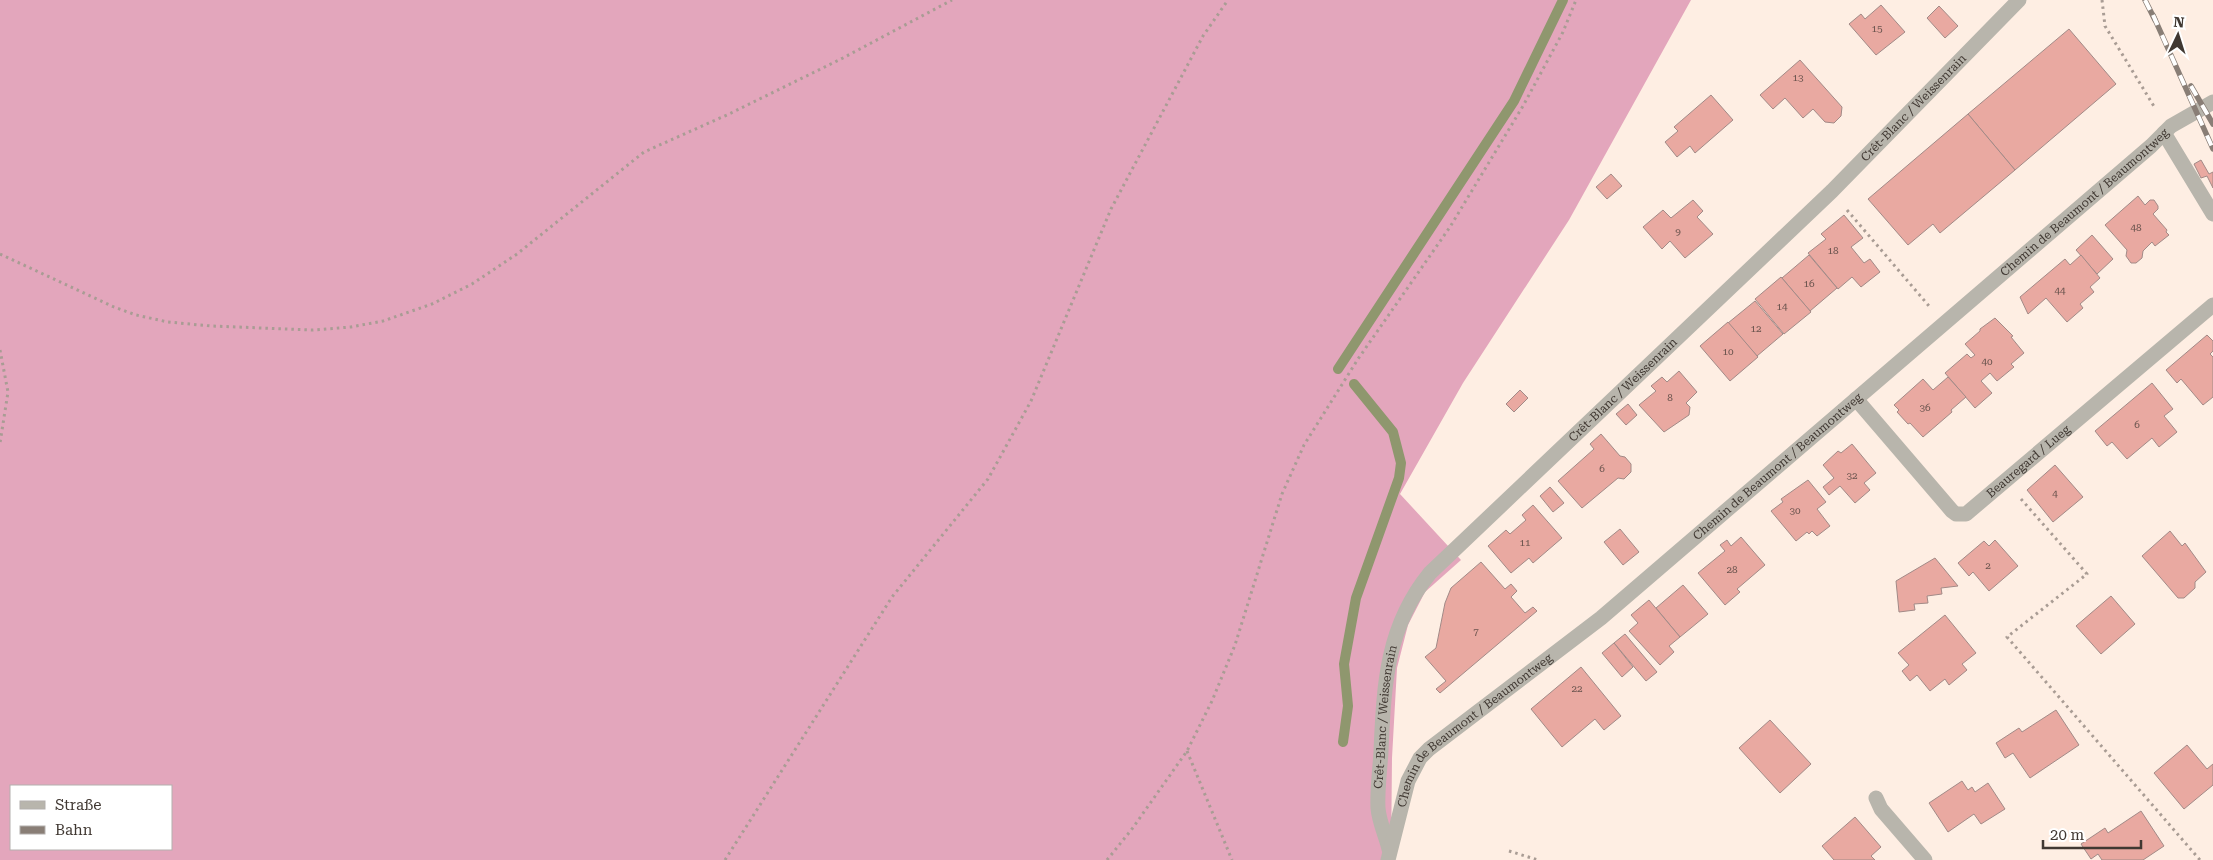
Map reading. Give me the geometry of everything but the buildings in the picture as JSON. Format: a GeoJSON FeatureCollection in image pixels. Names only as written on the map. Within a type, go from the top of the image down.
{"type":"FeatureCollection","features":[{"type":"Feature","properties":{"kind":"street","name":"Crêt-Blanc / Weissenrain"},"geometry":{"type":"LineString","coordinates":[[1389,855],[1378,809],[1384,689],[1387,664],[1393,644],[1404,615],[1420,585],[1430,573],[1832,191],[2019,0]]}},
{"type":"Feature","properties":{"kind":"street","name":"Chemin de Beaumont / Beaumontweg"},"geometry":{"type":"LineString","coordinates":[[1389,855],[1408,781],[1420,758],[1429,749],[1601,618],[2166,131],[2182,118],[2213,102]]}},
{"type":"Feature","properties":{"kind":"street"},"geometry":{"type":"LineString","coordinates":[[2166,131],[2213,214]]}},
{"type":"Feature","properties":{"kind":"street","name":"Beauregard / Lueg"},"geometry":{"type":"LineString","coordinates":[[1856,399],[1956,514],[1970,512],[2213,305]]}},
{"type":"Feature","properties":{"kind":"street"},"geometry":{"type":"LineString","coordinates":[[1876,798],[1881,809],[1925,860]]}},
{"type":"Feature","properties":{"kind":"path"},"geometry":{"type":"LineString","coordinates":[[0,254],[114,307],[136,315],[168,322],[211,326],[313,330],[351,327],[383,321],[432,304],[464,288],[518,254],[644,152],[729,114],[832,64],[952,0]]}},
{"type":"Feature","properties":{"kind":"path"},"geometry":{"type":"LineString","coordinates":[[725,860],[892,596],[988,479],[1032,401],[1111,209],[1203,36],[1228,0]]}},
{"type":"Feature","properties":{"kind":"path"},"geometry":{"type":"LineString","coordinates":[[1107,860],[1132,829],[1187,751],[1212,700],[1235,645],[1282,494],[1304,444],[1358,359],[1450,227],[1523,106],[1563,32],[1576,0]]}},
{"type":"Feature","properties":{"kind":"path"},"geometry":{"type":"LineString","coordinates":[[2102,0],[2105,26],[2166,131]]}},
{"type":"Feature","properties":{"kind":"path"},"geometry":{"type":"LineString","coordinates":[[1832,191],[1944,324]]}},
{"type":"Feature","properties":{"kind":"path"},"geometry":{"type":"LineString","coordinates":[[0,350],[8,392],[0,444]]}},
{"type":"Feature","properties":{"kind":"path"},"geometry":{"type":"LineString","coordinates":[[2006,481],[2087,574],[2007,637],[2200,860]]}},
{"type":"Feature","properties":{"kind":"path"},"geometry":{"type":"LineString","coordinates":[[1187,751],[1232,860]]}},
{"type":"Feature","properties":{"kind":"path"},"geometry":{"type":"LineString","coordinates":[[1510,851],[1538,860]]}},
{"type":"Feature","properties":{"kind":"shaded area"},"geometry":{"type":"Polygon","coordinates":[[[0,0],[1691,0],[1569,220],[1463,383],[1400,494],[1461,560],[1425,592],[1408,625],[1397,668],[1392,758],[1391,860],[0,860],[0,0]]]}},
{"type":"Feature","properties":{"kind":"waterway"},"geometry":{"type":"LineString","coordinates":[[1338,369],[1514,101],[1563,0]]}},
{"type":"Feature","properties":{"kind":"waterway"},"geometry":{"type":"LineString","coordinates":[[1343,742],[1348,706],[1344,664],[1356,598],[1399,478],[1401,463],[1393,432],[1354,384]]}},
{"type":"Feature","properties":{"kind":"railway"},"geometry":{"type":"LineString","coordinates":[[2145,0],[2155,20]]}},
{"type":"Feature","properties":{"kind":"railway"},"geometry":{"type":"LineString","coordinates":[[2153,15],[2213,149]]}},
{"type":"Feature","properties":{"kind":"railway"},"geometry":{"type":"LineString","coordinates":[[2191,86],[2213,124]]}}]}
